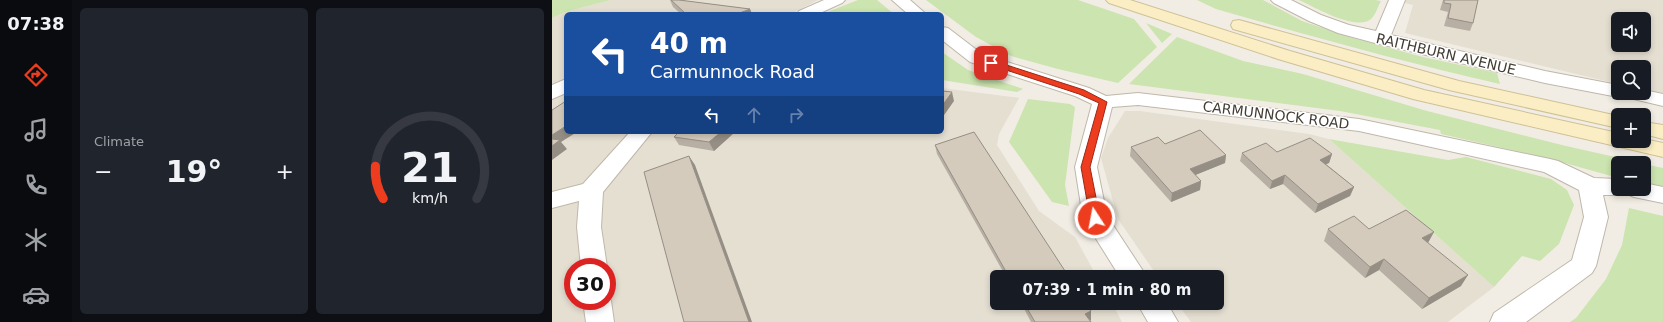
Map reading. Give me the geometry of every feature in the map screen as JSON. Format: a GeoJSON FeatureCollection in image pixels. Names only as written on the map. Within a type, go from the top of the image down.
{"type":"FeatureCollection","features":[{"type":"Feature","properties":{"kind":"main road"},"geometry":{"type":"LineString","coordinates":[[1114,0],[1284,55],[1420,95],[1611,138]]}},
{"type":"Feature","properties":{"kind":"main road"},"geometry":{"type":"LineString","coordinates":[[1155,0],[1289,40],[1456,86],[1611,120]]}},
{"type":"Feature","properties":{"kind":"main road"},"geometry":{"type":"LineString","coordinates":[[1651,129],[1663,132]]}},
{"type":"Feature","properties":{"kind":"main road"},"geometry":{"type":"LineString","coordinates":[[1651,147],[1663,150]]}},
{"type":"Feature","properties":{"kind":"street"},"geometry":{"type":"LineString","coordinates":[[809,12],[837,0]]}},
{"type":"Feature","properties":{"kind":"street"},"geometry":{"type":"LineString","coordinates":[[900,0],[915,12]]}},
{"type":"Feature","properties":{"kind":"street","name":"RAITHBURN AVENUE"},"geometry":{"type":"LineString","coordinates":[[1279,0],[1314,18],[1344,29],[1381,39],[1545,77],[1611,90]]}},
{"type":"Feature","properties":{"kind":"street"},"geometry":{"type":"LineString","coordinates":[[1381,39],[1397,0]]}},
{"type":"Feature","properties":{"kind":"street"},"geometry":{"type":"LineString","coordinates":[[944,34],[976,58],[1082,92],[1103,102],[1086,167],[1095,218],[1129,270]]}},
{"type":"Feature","properties":{"kind":"street"},"geometry":{"type":"LineString","coordinates":[[552,93],[564,85]]}},
{"type":"Feature","properties":{"kind":"street"},"geometry":{"type":"LineString","coordinates":[[1651,98],[1663,100]]}},
{"type":"Feature","properties":{"kind":"street","name":"CARMUNNOCK ROAD"},"geometry":{"type":"LineString","coordinates":[[1103,102],[1138,99],[1359,125],[1550,166],[1590,186],[1611,187]]}},
{"type":"Feature","properties":{"kind":"street"},"geometry":{"type":"LineString","coordinates":[[552,200],[591,190],[640,134]]}},
{"type":"Feature","properties":{"kind":"street"},"geometry":{"type":"LineString","coordinates":[[1504,322],[1583,266],[1596,217],[1590,186]]}},
{"type":"Feature","properties":{"kind":"street"},"geometry":{"type":"LineString","coordinates":[[591,190],[589,227],[593,258]]}},
{"type":"Feature","properties":{"kind":"street"},"geometry":{"type":"LineString","coordinates":[[1651,193],[1663,195]]}},
{"type":"Feature","properties":{"kind":"street"},"geometry":{"type":"LineString","coordinates":[[598,310],[600,322]]}},
{"type":"Feature","properties":{"kind":"street"},"geometry":{"type":"LineString","coordinates":[[1156,310],[1164,322]]}},
{"type":"Feature","properties":{"kind":"shaded area"},"geometry":{"type":"Polygon","coordinates":[[[611,0],[818,0],[795,12],[565,12],[611,0]]]}},
{"type":"Feature","properties":{"kind":"shaded area"},"geometry":{"type":"Polygon","coordinates":[[[1392,0],[1663,0],[1663,93],[1651,91],[1651,60],[1611,60],[1611,82],[1405,33],[1413,5],[1392,0]]]}},
{"type":"Feature","properties":{"kind":"shaded area"},"geometry":{"type":"Polygon","coordinates":[[[564,12],[564,134],[944,134],[944,88],[1019,98],[999,134],[997,145],[1039,211],[1075,237],[1093,270],[990,270],[990,310],[1116,310],[1122,322],[552,322],[552,18],[564,12]]]}},
{"type":"Feature","properties":{"kind":"shaded area"},"geometry":{"type":"Polygon","coordinates":[[[1125,111],[1140,111],[1309,134],[1329,139],[1494,287],[1448,322],[1191,322],[1182,310],[1224,310],[1224,270],[1153,270],[1118,219],[1101,158],[1108,138],[1125,111]]]}},
{"type":"Feature","properties":{"kind":"green space"},"geometry":{"type":"Polygon","coordinates":[[[552,0],[611,0],[564,12],[552,18],[552,0]]]}},
{"type":"Feature","properties":{"kind":"green space"},"geometry":{"type":"Polygon","coordinates":[[[858,0],[877,0],[892,12],[827,12],[858,0]]]}},
{"type":"Feature","properties":{"kind":"green space"},"geometry":{"type":"Polygon","coordinates":[[[926,0],[1078,0],[1134,19],[1157,47],[1118,83],[1011,56],[976,37],[926,0]]]}},
{"type":"Feature","properties":{"kind":"green space"},"geometry":{"type":"Polygon","coordinates":[[[1197,0],[1263,0],[1302,21],[1349,37],[1423,57],[1497,73],[1500,84],[1393,58],[1287,29],[1216,9],[1197,0]]]}},
{"type":"Feature","properties":{"kind":"green space"},"geometry":{"type":"Polygon","coordinates":[[[1299,0],[1381,1],[1372,18],[1366,22],[1357,22],[1347,21],[1325,13],[1299,0]]]}},
{"type":"Feature","properties":{"kind":"green space"},"geometry":{"type":"Polygon","coordinates":[[[1146,23],[1172,34],[1162,43],[1146,23]]]}},
{"type":"Feature","properties":{"kind":"green space"},"geometry":{"type":"Polygon","coordinates":[[[1177,37],[1243,61],[1303,74],[1427,111],[1611,156],[1611,176],[1547,158],[1441,134],[1440,130],[1340,111],[1129,84],[1177,37]]]}},
{"type":"Feature","properties":{"kind":"green space"},"geometry":{"type":"Polygon","coordinates":[[[944,53],[968,70],[1023,89],[1017,92],[944,80],[944,53]]]}},
{"type":"Feature","properties":{"kind":"green space"},"geometry":{"type":"Polygon","coordinates":[[[1028,99],[1070,104],[1075,107],[1065,185],[1069,206],[1052,202],[1009,142],[1028,99]]]}},
{"type":"Feature","properties":{"kind":"green space"},"geometry":{"type":"Polygon","coordinates":[[[1329,139],[1448,160],[1466,157],[1551,179],[1567,190],[1574,205],[1559,244],[1540,261],[1522,256],[1494,287],[1329,139]]]}},
{"type":"Feature","properties":{"kind":"green space"},"geometry":{"type":"Polygon","coordinates":[[[1651,165],[1663,168],[1663,188],[1651,185],[1651,165]]]}},
{"type":"Feature","properties":{"kind":"green space"},"geometry":{"type":"Polygon","coordinates":[[[1629,208],[1663,216],[1663,322],[1570,322],[1576,318],[1606,279],[1622,245],[1629,208]]]}},
{"type":"Feature","properties":{"kind":"building"},"geometry":{"type":"Polygon","coordinates":[[[671,0],[750,9],[742,12],[684,12],[671,0]]]}},
{"type":"Feature","properties":{"kind":"building"},"geometry":{"type":"Polygon","coordinates":[[[1444,0],[1478,0],[1473,23],[1448,18],[1451,4],[1444,3],[1444,0]]]}},
{"type":"Feature","properties":{"kind":"building"},"geometry":{"type":"Polygon","coordinates":[[[944,91],[952,92],[944,103],[944,91]]]}},
{"type":"Feature","properties":{"kind":"building"},"geometry":{"type":"Polygon","coordinates":[[[564,102],[564,127],[552,135],[552,110],[564,102]]]}},
{"type":"Feature","properties":{"kind":"building"},"geometry":{"type":"Polygon","coordinates":[[[1200,130],[1226,155],[1190,169],[1201,181],[1172,193],[1131,147],[1158,137],[1165,144],[1200,130]]]}},
{"type":"Feature","properties":{"kind":"building"},"geometry":{"type":"Polygon","coordinates":[[[974,132],[1064,270],[1005,270],[935,145],[974,132]]]}},
{"type":"Feature","properties":{"kind":"building"},"geometry":{"type":"Polygon","coordinates":[[[677,134],[719,134],[709,142],[674,137],[677,134]]]}},
{"type":"Feature","properties":{"kind":"building"},"geometry":{"type":"Polygon","coordinates":[[[1310,138],[1332,154],[1320,160],[1354,187],[1318,204],[1285,175],[1272,181],[1242,153],[1266,143],[1277,152],[1310,138]]]}},
{"type":"Feature","properties":{"kind":"building"},"geometry":{"type":"Polygon","coordinates":[[[552,139],[560,140],[552,146],[552,139]]]}},
{"type":"Feature","properties":{"kind":"building"},"geometry":{"type":"Polygon","coordinates":[[[689,156],[749,322],[684,322],[644,172],[689,156]]]}},
{"type":"Feature","properties":{"kind":"building"},"geometry":{"type":"Polygon","coordinates":[[[1406,210],[1434,232],[1422,238],[1468,275],[1429,298],[1384,259],[1370,267],[1328,229],[1354,216],[1369,229],[1406,210]]]}},
{"type":"Feature","properties":{"kind":"building"},"geometry":{"type":"Polygon","coordinates":[[[1028,310],[1091,311],[1085,314],[1091,322],[1035,322],[1028,310]]]}},
{"type":"Feature","properties":{"kind":"route"},"geometry":{"type":"LineString","coordinates":[[991,63],[1082,92],[1103,102],[1086,167],[1095,218]]}}]}
